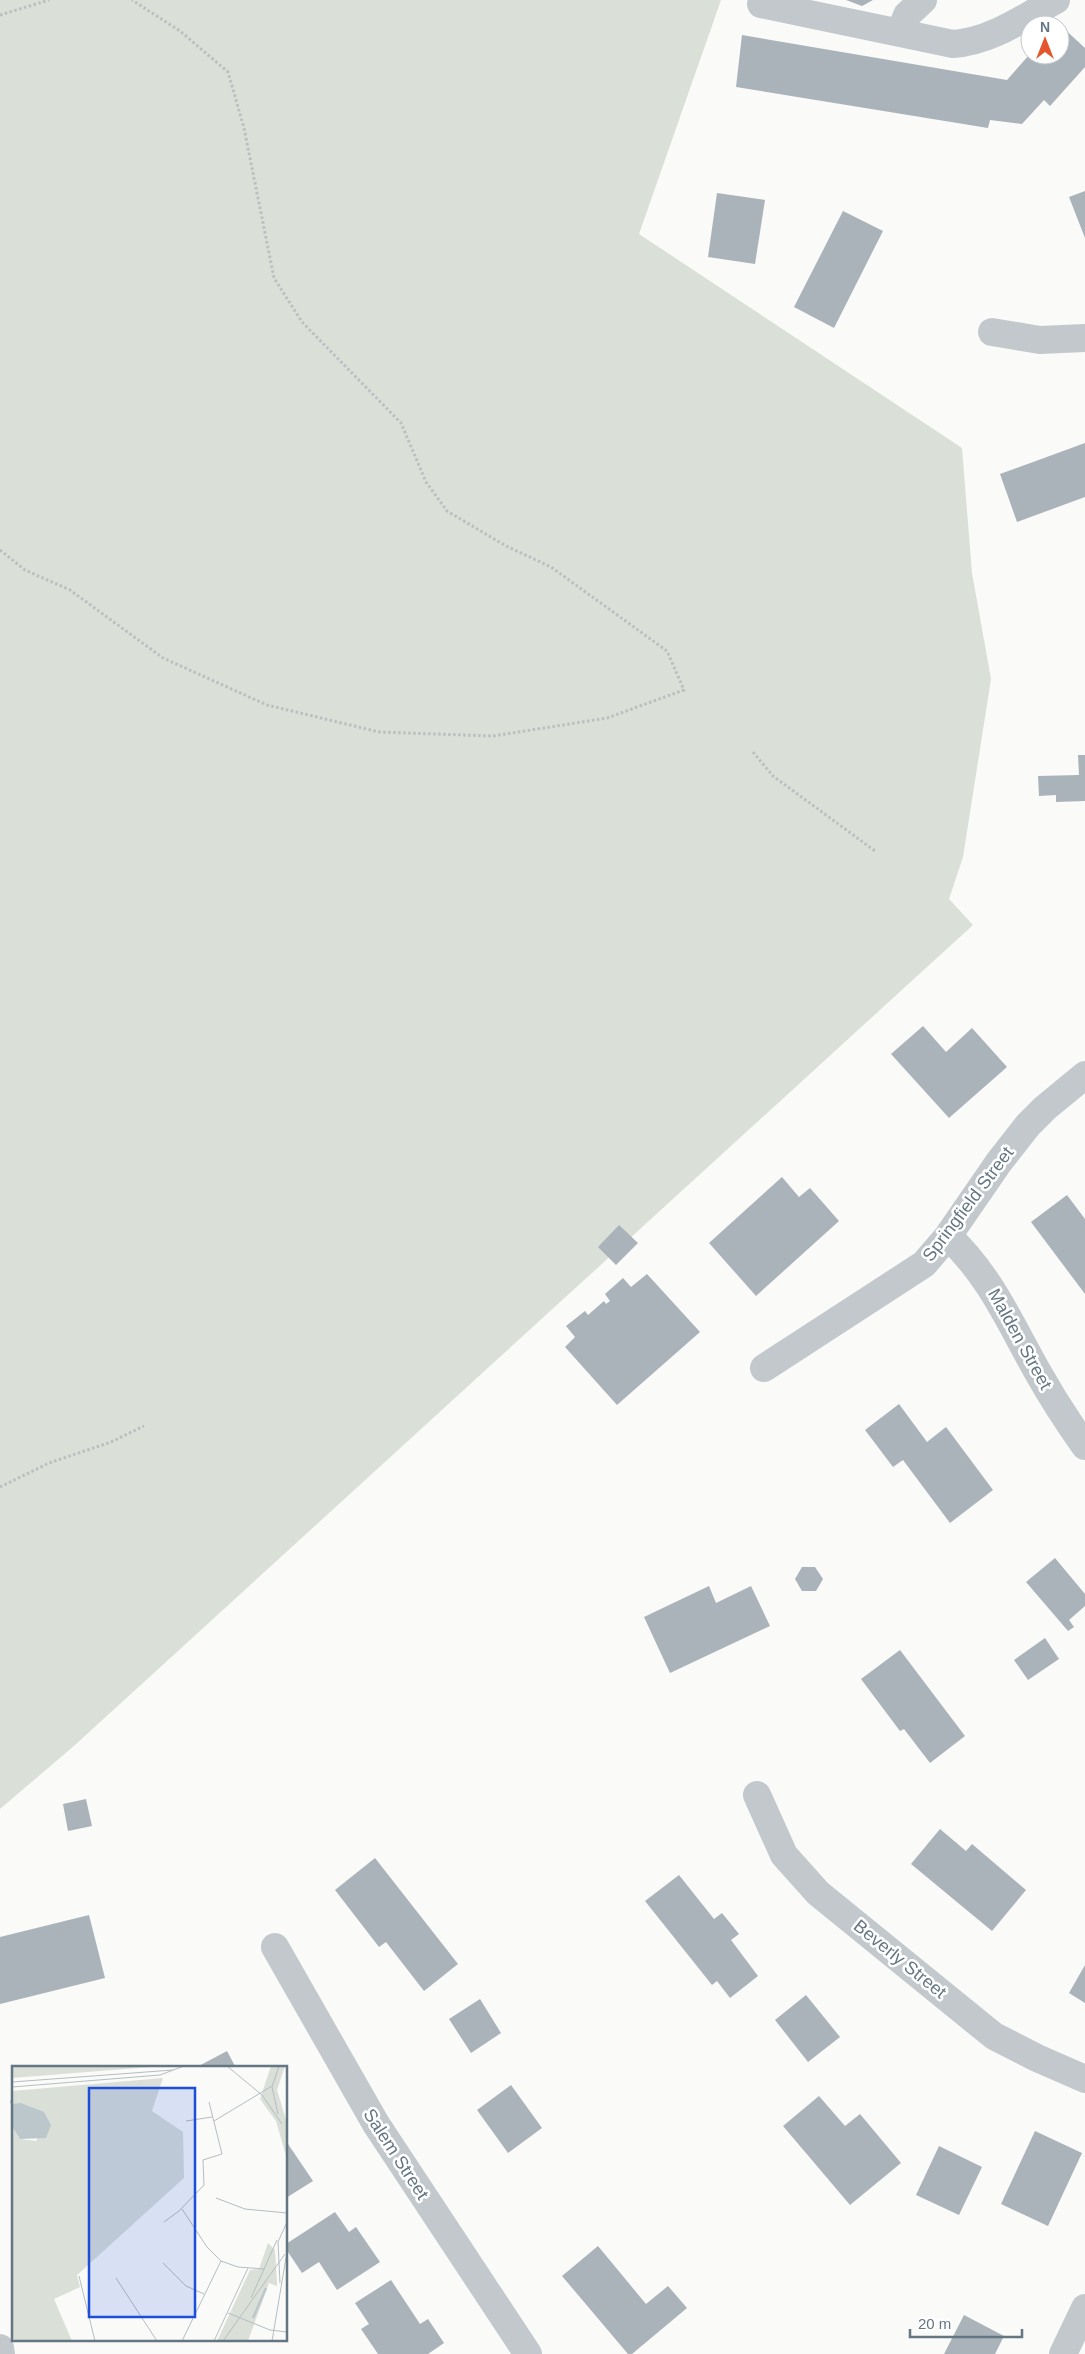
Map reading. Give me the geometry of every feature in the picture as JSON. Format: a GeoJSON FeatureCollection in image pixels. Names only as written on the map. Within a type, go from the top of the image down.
{"type":"FeatureCollection","features":[{"type":"Feature","properties":{"kind":"street"},"geometry":{"type":"LineString","coordinates":[[900,33],[907,15],[923,0]]}},
{"type":"Feature","properties":{"kind":"street"},"geometry":{"type":"LineString","coordinates":[[761,4],[953,44],[968,43],[994,35],[1056,0]]}},
{"type":"Feature","properties":{"kind":"street"},"geometry":{"type":"LineString","coordinates":[[992,332],[1040,340],[1085,338]]}},
{"type":"Feature","properties":{"kind":"street","name":"Springfield Street"},"geometry":{"type":"LineString","coordinates":[[764,1368],[918,1268],[948,1236],[999,1162],[1028,1125],[1045,1108],[1085,1075]]}},
{"type":"Feature","properties":{"kind":"street","name":"Malden Street"},"geometry":{"type":"LineString","coordinates":[[948,1236],[968,1255],[985,1277],[1052,1398],[1085,1446]]}},
{"type":"Feature","properties":{"kind":"street","name":"Beverly Street"},"geometry":{"type":"LineString","coordinates":[[757,1795],[784,1855],[818,1893],[994,2036],[1037,2058],[1085,2079]]}},
{"type":"Feature","properties":{"kind":"street","name":"Salem Street"},"geometry":{"type":"LineString","coordinates":[[275,1947],[376,2124],[528,2354]]}},
{"type":"Feature","properties":{"kind":"street"},"geometry":{"type":"LineString","coordinates":[[1064,2354],[1085,2308]]}},
{"type":"Feature","properties":{"kind":"street"},"geometry":{"type":"LineString","coordinates":[[0,2348],[2,2354]]}},
{"type":"Feature","properties":{"kind":"path"},"geometry":{"type":"LineString","coordinates":[[0,15],[49,0]]}},
{"type":"Feature","properties":{"kind":"path"},"geometry":{"type":"LineString","coordinates":[[0,550],[25,570],[70,590],[163,658],[267,705],[378,732],[493,736],[607,718],[684,690],[667,651],[551,567],[506,546],[447,511],[426,482],[401,423],[302,322],[274,278],[244,128],[228,72],[180,32],[132,0]]}},
{"type":"Feature","properties":{"kind":"path"},"geometry":{"type":"LineString","coordinates":[[753,752],[773,776],[875,851]]}},
{"type":"Feature","properties":{"kind":"path"},"geometry":{"type":"LineString","coordinates":[[0,1487],[49,1463],[111,1442],[144,1426]]}},
{"type":"Feature","properties":{"kind":"shaded area"},"geometry":{"type":"Polygon","coordinates":[[[0,0],[721,0],[639,234],[962,448],[972,573],[991,679],[963,857],[949,899],[973,925],[75,1745],[0,1809],[0,0]]]}},
{"type":"Feature","properties":{"kind":"building"},"geometry":{"type":"Polygon","coordinates":[[[846,0],[873,0],[862,6],[846,0]]]}},
{"type":"Feature","properties":{"kind":"building"},"geometry":{"type":"Polygon","coordinates":[[[1070,34],[1085,48],[1085,67],[1050,106],[1044,100],[1022,124],[990,120],[988,128],[736,87],[742,35],[1007,80],[1020,65],[1070,65],[1070,34]]]}},
{"type":"Feature","properties":{"kind":"building"},"geometry":{"type":"Polygon","coordinates":[[[1085,191],[1085,238],[1069,197],[1085,191]]]}},
{"type":"Feature","properties":{"kind":"building"},"geometry":{"type":"Polygon","coordinates":[[[717,193],[765,200],[755,264],[708,257],[717,193]]]}},
{"type":"Feature","properties":{"kind":"building"},"geometry":{"type":"Polygon","coordinates":[[[843,211],[883,231],[834,328],[794,307],[843,211]]]}},
{"type":"Feature","properties":{"kind":"building"},"geometry":{"type":"Polygon","coordinates":[[[1085,443],[1085,497],[1017,522],[1000,474],[1085,443]]]}},
{"type":"Feature","properties":{"kind":"building"},"geometry":{"type":"Polygon","coordinates":[[[1078,755],[1085,755],[1085,801],[1056,802],[1056,795],[1039,796],[1038,776],[1079,775],[1078,755]]]}},
{"type":"Feature","properties":{"kind":"building"},"geometry":{"type":"Polygon","coordinates":[[[923,1026],[946,1052],[972,1028],[1007,1067],[949,1118],[891,1054],[923,1026]]]}},
{"type":"Feature","properties":{"kind":"building"},"geometry":{"type":"Polygon","coordinates":[[[782,1177],[799,1197],[810,1188],[839,1221],[756,1296],[709,1243],[782,1177]]]}},
{"type":"Feature","properties":{"kind":"building"},"geometry":{"type":"Polygon","coordinates":[[[1067,1195],[1085,1219],[1085,1294],[1031,1222],[1067,1195]]]}},
{"type":"Feature","properties":{"kind":"building"},"geometry":{"type":"Polygon","coordinates":[[[619,1225],[638,1243],[616,1265],[598,1247],[619,1225]]]}},
{"type":"Feature","properties":{"kind":"building"},"geometry":{"type":"Polygon","coordinates":[[[647,1274],[700,1332],[617,1405],[565,1347],[575,1337],[566,1326],[585,1311],[588,1315],[604,1301],[606,1304],[610,1301],[605,1294],[623,1278],[631,1287],[647,1274]]]}},
{"type":"Feature","properties":{"kind":"building"},"geometry":{"type":"Polygon","coordinates":[[[899,1404],[927,1442],[946,1427],[993,1490],[950,1523],[903,1460],[893,1467],[865,1430],[899,1404]]]}},
{"type":"Feature","properties":{"kind":"building"},"geometry":{"type":"Polygon","coordinates":[[[1055,1558],[1085,1594],[1085,1606],[1069,1620],[1074,1627],[1068,1631],[1026,1582],[1055,1558]]]}},
{"type":"Feature","properties":{"kind":"building"},"geometry":{"type":"Polygon","coordinates":[[[802,1567],[815,1567],[823,1579],[816,1591],[802,1591],[795,1579],[802,1567]]]}},
{"type":"Feature","properties":{"kind":"building"},"geometry":{"type":"Polygon","coordinates":[[[709,1586],[716,1603],[751,1586],[770,1626],[670,1673],[644,1617],[709,1586]]]}},
{"type":"Feature","properties":{"kind":"building"},"geometry":{"type":"Polygon","coordinates":[[[1045,1638],[1059,1659],[1028,1680],[1014,1660],[1045,1638]]]}},
{"type":"Feature","properties":{"kind":"building"},"geometry":{"type":"Polygon","coordinates":[[[900,1650],[965,1736],[930,1763],[904,1729],[900,1731],[861,1679],[900,1650]]]}},
{"type":"Feature","properties":{"kind":"building"},"geometry":{"type":"Polygon","coordinates":[[[86,1799],[92,1826],[68,1831],[63,1804],[86,1799]]]}},
{"type":"Feature","properties":{"kind":"building"},"geometry":{"type":"Polygon","coordinates":[[[940,1829],[966,1851],[972,1844],[1026,1890],[992,1931],[911,1864],[940,1829]]]}},
{"type":"Feature","properties":{"kind":"building"},"geometry":{"type":"Polygon","coordinates":[[[375,1858],[458,1964],[424,1991],[386,1942],[379,1947],[335,1890],[375,1858]]]}},
{"type":"Feature","properties":{"kind":"building"},"geometry":{"type":"Polygon","coordinates":[[[679,1875],[714,1919],[722,1913],[739,1934],[731,1940],[758,1976],[730,1998],[717,1981],[712,1985],[645,1901],[679,1875]]]}},
{"type":"Feature","properties":{"kind":"building"},"geometry":{"type":"Polygon","coordinates":[[[89,1915],[105,1978],[0,2004],[0,1937],[89,1915]]]}},
{"type":"Feature","properties":{"kind":"building"},"geometry":{"type":"Polygon","coordinates":[[[1085,1965],[1085,2003],[1069,1993],[1085,1965]]]}},
{"type":"Feature","properties":{"kind":"building"},"geometry":{"type":"Polygon","coordinates":[[[806,1995],[840,2037],[808,2062],[775,2020],[806,1995]]]}},
{"type":"Feature","properties":{"kind":"building"},"geometry":{"type":"Polygon","coordinates":[[[480,1999],[501,2033],[471,2053],[449,2019],[480,1999]]]}},
{"type":"Feature","properties":{"kind":"building"},"geometry":{"type":"Polygon","coordinates":[[[227,2051],[235,2066],[199,2066],[227,2051]]]}},
{"type":"Feature","properties":{"kind":"building"},"geometry":{"type":"Polygon","coordinates":[[[511,2085],[542,2128],[508,2153],[477,2110],[511,2085]]]}},
{"type":"Feature","properties":{"kind":"building"},"geometry":{"type":"Polygon","coordinates":[[[819,2096],[845,2126],[860,2114],[901,2163],[850,2205],[783,2126],[819,2096]]]}},
{"type":"Feature","properties":{"kind":"building"},"geometry":{"type":"Polygon","coordinates":[[[1035,2131],[1082,2153],[1048,2226],[1001,2204],[1035,2131]]]}},
{"type":"Feature","properties":{"kind":"building"},"geometry":{"type":"Polygon","coordinates":[[[288,2144],[313,2181],[288,2197],[288,2144]]]}},
{"type":"Feature","properties":{"kind":"building"},"geometry":{"type":"Polygon","coordinates":[[[939,2146],[982,2167],[959,2215],[916,2195],[939,2146]]]}},
{"type":"Feature","properties":{"kind":"building"},"geometry":{"type":"Polygon","coordinates":[[[335,2212],[349,2232],[356,2227],[380,2262],[337,2290],[319,2262],[302,2273],[288,2252],[288,2243],[335,2212]]]}},
{"type":"Feature","properties":{"kind":"building"},"geometry":{"type":"Polygon","coordinates":[[[598,2246],[646,2304],[668,2286],[687,2308],[632,2354],[628,2354],[562,2276],[598,2246]]]}},
{"type":"Feature","properties":{"kind":"building"},"geometry":{"type":"Polygon","coordinates":[[[391,2280],[420,2324],[428,2319],[444,2343],[428,2354],[378,2354],[361,2329],[369,2324],[355,2303],[391,2280]]]}},
{"type":"Feature","properties":{"kind":"building"},"geometry":{"type":"Polygon","coordinates":[[[964,2315],[1004,2336],[995,2354],[944,2354],[964,2315]]]}}]}
